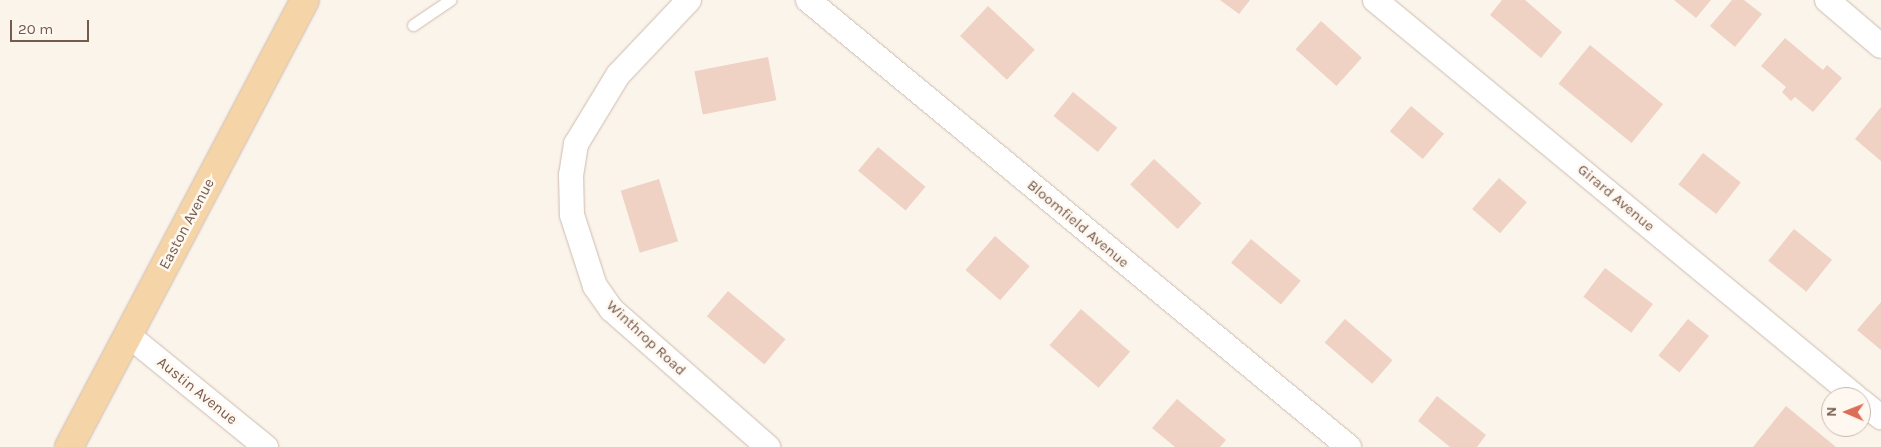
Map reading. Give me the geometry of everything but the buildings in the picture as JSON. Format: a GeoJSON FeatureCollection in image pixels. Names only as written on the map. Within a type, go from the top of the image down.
{"type":"FeatureCollection","features":[{"type":"Feature","properties":{"kind":"main road","name":"Easton Avenue"},"geometry":{"type":"LineString","coordinates":[[69,447],[306,0]]}},
{"type":"Feature","properties":{"kind":"street","name":"Winthrop Road"},"geometry":{"type":"LineString","coordinates":[[689,0],[618,75],[576,144],[571,175],[572,215],[595,286],[612,310],[768,447]]}},
{"type":"Feature","properties":{"kind":"street","name":"Bloomfield Avenue"},"geometry":{"type":"LineString","coordinates":[[808,0],[1349,447]]}},
{"type":"Feature","properties":{"kind":"street","name":"Girard Avenue"},"geometry":{"type":"LineString","coordinates":[[1376,0],[1844,387]]}},
{"type":"Feature","properties":{"kind":"street"},"geometry":{"type":"LineString","coordinates":[[1827,0],[1881,46]]}},
{"type":"Feature","properties":{"kind":"street","name":"Austin Avenue"},"geometry":{"type":"LineString","coordinates":[[128,335],[266,447]]}},
{"type":"Feature","properties":{"kind":"street"},"geometry":{"type":"LineString","coordinates":[[1871,410],[1881,418]]}},
{"type":"Feature","properties":{"kind":"lane"},"geometry":{"type":"LineString","coordinates":[[413,25],[450,0]]}}]}
